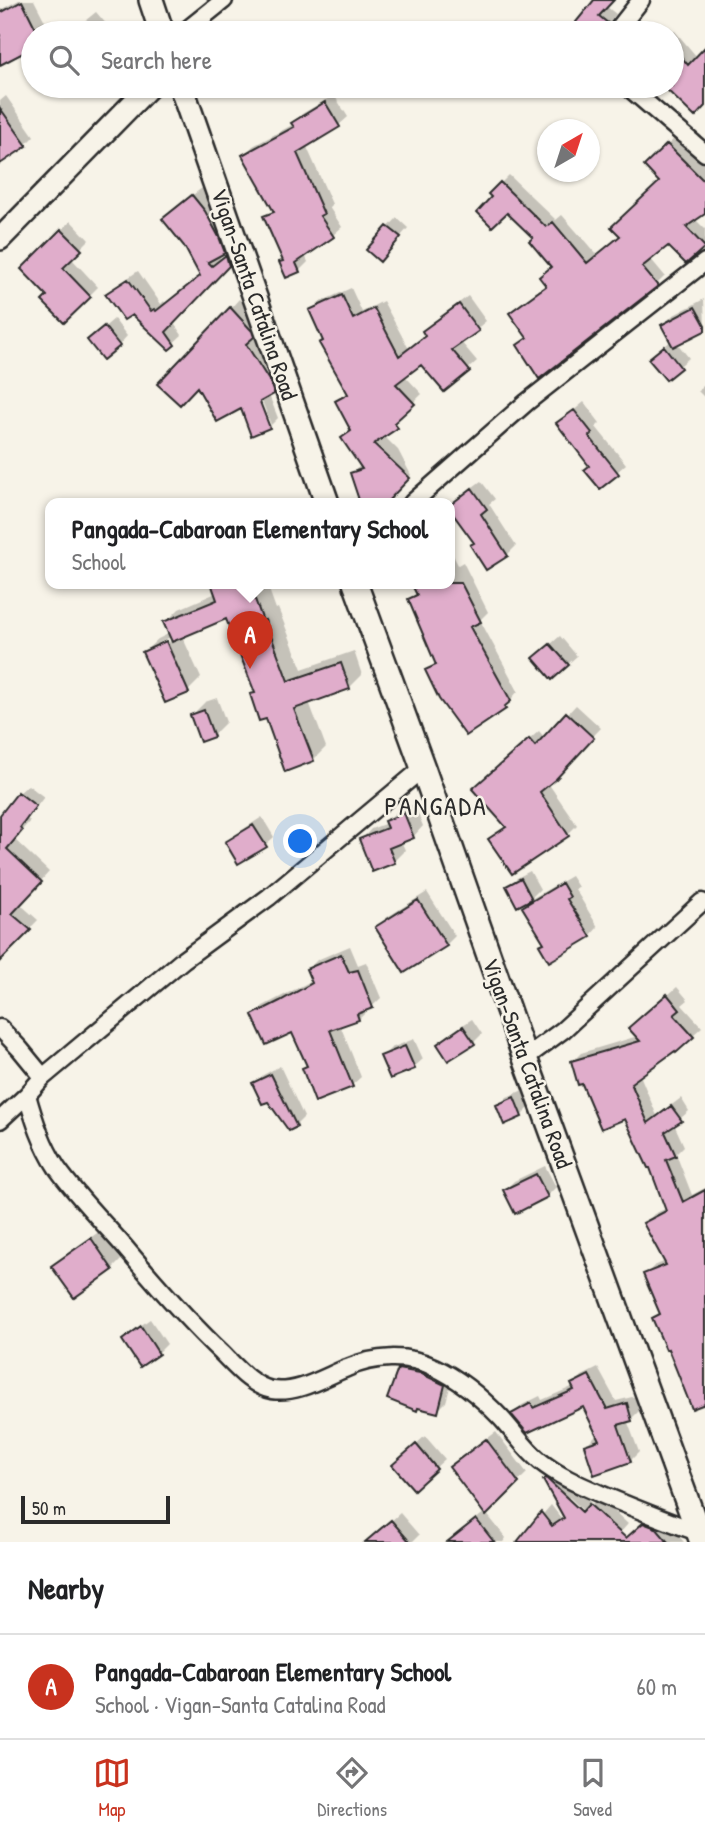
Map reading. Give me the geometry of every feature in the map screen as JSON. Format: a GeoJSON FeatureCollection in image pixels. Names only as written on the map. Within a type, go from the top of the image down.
{"type":"FeatureCollection","features":[{"type":"Feature","properties":{"kind":"main road"},"geometry":{"type":"LineString","coordinates":[[151,0],[158,21]]}},
{"type":"Feature","properties":{"kind":"main road","name":"Vigan-Santa Catalina Road"},"geometry":{"type":"LineString","coordinates":[[185,98],[325,498]]}},
{"type":"Feature","properties":{"kind":"main road","name":"Vigan-Santa Catalina Road"},"geometry":{"type":"LineString","coordinates":[[357,589],[700,1537]]}},
{"type":"Feature","properties":{"kind":"street"},"geometry":{"type":"LineString","coordinates":[[198,21],[224,0]]}},
{"type":"Feature","properties":{"kind":"street"},"geometry":{"type":"LineString","coordinates":[[624,21],[641,0]]}},
{"type":"Feature","properties":{"kind":"street"},"geometry":{"type":"LineString","coordinates":[[0,239],[137,98]]}},
{"type":"Feature","properties":{"kind":"street"},"geometry":{"type":"LineString","coordinates":[[641,98],[705,153]]}},
{"type":"Feature","properties":{"kind":"street"},"geometry":{"type":"LineString","coordinates":[[418,498],[527,402],[705,262]]}},
{"type":"Feature","properties":{"kind":"street"},"geometry":{"type":"LineString","coordinates":[[0,1120],[43,1077],[183,960],[268,897],[423,768]]}},
{"type":"Feature","properties":{"kind":"street"},"geometry":{"type":"LineString","coordinates":[[525,1058],[572,1022],[702,902]]}},
{"type":"Feature","properties":{"kind":"street"},"geometry":{"type":"LineString","coordinates":[[0,1028],[43,1077]]}},
{"type":"Feature","properties":{"kind":"street"},"geometry":{"type":"LineString","coordinates":[[27,1095],[43,1143],[69,1183],[186,1318],[247,1378],[271,1390],[287,1391],[371,1360],[401,1358],[430,1365],[455,1377],[475,1393],[537,1458],[556,1473],[700,1537]]}},
{"type":"Feature","properties":{"kind":"building"},"geometry":{"type":"Polygon","coordinates":[[[594,0],[614,0],[599,16],[605,21],[577,21],[594,0]]]}},
{"type":"Feature","properties":{"kind":"building"},"geometry":{"type":"Polygon","coordinates":[[[22,1],[32,21],[21,21],[21,54],[0,65],[0,13],[22,1]]]}},
{"type":"Feature","properties":{"kind":"building"},"geometry":{"type":"Polygon","coordinates":[[[705,47],[705,106],[695,117],[675,98],[684,98],[684,60],[688,65],[705,47]]]}},
{"type":"Feature","properties":{"kind":"building"},"geometry":{"type":"Polygon","coordinates":[[[325,102],[340,127],[297,153],[324,214],[320,216],[334,237],[296,263],[300,272],[286,278],[279,262],[283,261],[263,216],[274,212],[242,155],[294,127],[291,123],[325,102]]]}},
{"type":"Feature","properties":{"kind":"building"},"geometry":{"type":"Polygon","coordinates":[[[0,108],[27,146],[0,164],[0,108]]]}},
{"type":"Feature","properties":{"kind":"building"},"geometry":{"type":"Polygon","coordinates":[[[667,144],[705,182],[705,214],[686,227],[705,247],[686,264],[668,246],[642,267],[658,286],[539,379],[517,345],[527,338],[509,313],[546,286],[539,277],[551,267],[529,241],[533,238],[507,213],[492,227],[477,212],[491,197],[488,194],[500,182],[546,227],[553,222],[587,263],[620,236],[611,227],[659,182],[644,166],[667,144]]]}},
{"type":"Feature","properties":{"kind":"building"},"geometry":{"type":"Polygon","coordinates":[[[192,195],[205,211],[225,253],[208,262],[212,266],[226,255],[229,266],[166,332],[175,345],[169,350],[132,315],[124,320],[105,294],[128,279],[151,311],[156,311],[200,276],[184,246],[162,219],[192,195]]]}},
{"type":"Feature","properties":{"kind":"building"},"geometry":{"type":"Polygon","coordinates":[[[387,226],[401,237],[380,262],[366,250],[387,226]]]}},
{"type":"Feature","properties":{"kind":"building"},"geometry":{"type":"Polygon","coordinates":[[[61,229],[82,250],[63,268],[91,297],[64,323],[42,301],[47,296],[21,269],[61,229]]]}},
{"type":"Feature","properties":{"kind":"building"},"geometry":{"type":"Polygon","coordinates":[[[342,295],[353,319],[374,308],[399,356],[425,336],[422,331],[459,304],[479,331],[452,350],[470,371],[444,392],[421,365],[396,384],[415,404],[394,423],[398,428],[374,444],[410,478],[391,498],[358,498],[350,473],[362,469],[341,438],[351,431],[335,401],[348,394],[319,343],[323,341],[309,310],[342,295]]]}},
{"type":"Feature","properties":{"kind":"building"},"geometry":{"type":"Polygon","coordinates":[[[230,307],[252,331],[254,337],[246,344],[270,382],[274,394],[260,402],[270,428],[251,436],[241,409],[217,422],[197,387],[180,405],[157,384],[230,307]]]}},
{"type":"Feature","properties":{"kind":"building"},"geometry":{"type":"Polygon","coordinates":[[[695,307],[705,325],[705,331],[673,347],[661,325],[695,307]]]}},
{"type":"Feature","properties":{"kind":"building"},"geometry":{"type":"Polygon","coordinates":[[[104,326],[120,346],[103,360],[87,340],[104,326]]]}},
{"type":"Feature","properties":{"kind":"building"},"geometry":{"type":"Polygon","coordinates":[[[664,346],[681,368],[666,380],[648,359],[664,346]]]}},
{"type":"Feature","properties":{"kind":"building"},"geometry":{"type":"Polygon","coordinates":[[[574,410],[592,433],[589,436],[619,474],[600,489],[584,470],[589,466],[556,423],[574,410]]]}},
{"type":"Feature","properties":{"kind":"building"},"geometry":{"type":"Polygon","coordinates":[[[472,488],[487,509],[481,514],[508,556],[486,570],[470,545],[474,543],[455,517],[455,501],[472,488]]]}},
{"type":"Feature","properties":{"kind":"building"},"geometry":{"type":"Polygon","coordinates":[[[455,583],[461,583],[481,622],[470,627],[511,701],[504,707],[506,709],[466,736],[439,699],[425,670],[436,665],[408,599],[417,595],[414,589],[455,589],[455,583]]]}},
{"type":"Feature","properties":{"kind":"building"},"geometry":{"type":"Polygon","coordinates":[[[213,589],[251,589],[288,681],[341,663],[350,689],[294,709],[314,761],[285,772],[266,719],[259,721],[250,694],[255,693],[226,619],[172,642],[163,622],[217,600],[213,589]]]}},
{"type":"Feature","properties":{"kind":"building"},"geometry":{"type":"Polygon","coordinates":[[[166,641],[189,693],[165,703],[142,652],[166,641]]]}},
{"type":"Feature","properties":{"kind":"building"},"geometry":{"type":"Polygon","coordinates":[[[550,644],[569,665],[552,680],[533,658],[550,644]]]}},
{"type":"Feature","properties":{"kind":"building"},"geometry":{"type":"Polygon","coordinates":[[[204,710],[214,737],[200,742],[190,715],[204,710]]]}},
{"type":"Feature","properties":{"kind":"building"},"geometry":{"type":"Polygon","coordinates":[[[566,712],[594,738],[556,779],[540,792],[569,836],[512,874],[488,839],[506,827],[472,789],[529,739],[535,746],[566,712]]]}},
{"type":"Feature","properties":{"kind":"building"},"geometry":{"type":"Polygon","coordinates":[[[18,792],[36,806],[20,828],[22,831],[7,849],[42,882],[12,914],[31,930],[0,961],[0,815],[18,792]]]}},
{"type":"Feature","properties":{"kind":"building"},"geometry":{"type":"Polygon","coordinates":[[[404,813],[414,838],[389,848],[395,863],[372,872],[359,839],[387,828],[384,821],[404,813]]]}},
{"type":"Feature","properties":{"kind":"building"},"geometry":{"type":"Polygon","coordinates":[[[253,825],[267,847],[238,864],[225,842],[253,825]]]}},
{"type":"Feature","properties":{"kind":"building"},"geometry":{"type":"Polygon","coordinates":[[[521,878],[532,899],[517,907],[506,886],[521,878]]]}},
{"type":"Feature","properties":{"kind":"building"},"geometry":{"type":"Polygon","coordinates":[[[562,883],[570,897],[567,899],[591,937],[549,962],[539,945],[544,943],[522,907],[562,883]]]}},
{"type":"Feature","properties":{"kind":"building"},"geometry":{"type":"Polygon","coordinates":[[[418,900],[447,946],[404,973],[375,927],[418,900]]]}},
{"type":"Feature","properties":{"kind":"building"},"geometry":{"type":"Polygon","coordinates":[[[341,954],[349,972],[358,970],[373,1008],[357,1014],[359,1020],[330,1030],[353,1087],[315,1102],[302,1068],[307,1066],[292,1033],[266,1045],[252,1015],[312,983],[306,969],[341,954]]]}},
{"type":"Feature","properties":{"kind":"building"},"geometry":{"type":"Polygon","coordinates":[[[667,994],[680,1010],[674,1015],[694,1037],[676,1053],[675,1051],[631,1083],[648,1123],[671,1106],[682,1121],[665,1132],[676,1156],[666,1160],[683,1202],[705,1190],[705,1404],[692,1409],[668,1349],[666,1350],[652,1318],[660,1314],[643,1274],[666,1265],[643,1223],[666,1211],[650,1168],[625,1119],[601,1129],[582,1084],[578,1085],[571,1061],[640,1041],[628,1028],[667,994]]]}},
{"type":"Feature","properties":{"kind":"building"},"geometry":{"type":"Polygon","coordinates":[[[463,1026],[475,1044],[448,1061],[437,1044],[463,1026]]]}},
{"type":"Feature","properties":{"kind":"building"},"geometry":{"type":"Polygon","coordinates":[[[405,1046],[415,1069],[390,1079],[380,1056],[405,1046]]]}},
{"type":"Feature","properties":{"kind":"building"},"geometry":{"type":"Polygon","coordinates":[[[271,1074],[297,1127],[289,1131],[268,1102],[262,1104],[252,1083],[271,1074]]]}},
{"type":"Feature","properties":{"kind":"building"},"geometry":{"type":"Polygon","coordinates":[[[514,1097],[522,1117],[504,1125],[496,1105],[514,1097]]]}},
{"type":"Feature","properties":{"kind":"building"},"geometry":{"type":"Polygon","coordinates":[[[536,1174],[548,1197],[515,1214],[503,1190],[536,1174]]]}},
{"type":"Feature","properties":{"kind":"building"},"geometry":{"type":"Polygon","coordinates":[[[91,1238],[113,1270],[74,1298],[51,1266],[91,1238]]]}},
{"type":"Feature","properties":{"kind":"building"},"geometry":{"type":"Polygon","coordinates":[[[141,1326],[159,1354],[140,1367],[122,1340],[141,1326]]]}},
{"type":"Feature","properties":{"kind":"building"},"geometry":{"type":"Polygon","coordinates":[[[398,1369],[420,1373],[445,1385],[438,1413],[418,1408],[417,1411],[387,1399],[398,1369]]]}},
{"type":"Feature","properties":{"kind":"building"},"geometry":{"type":"Polygon","coordinates":[[[589,1375],[607,1409],[627,1403],[632,1421],[618,1425],[631,1462],[594,1475],[584,1445],[599,1440],[583,1407],[527,1433],[511,1414],[531,1403],[533,1408],[574,1390],[571,1384],[589,1375]]]}},
{"type":"Feature","properties":{"kind":"building"},"geometry":{"type":"Polygon","coordinates":[[[486,1439],[519,1483],[486,1516],[449,1467],[486,1439]]]}},
{"type":"Feature","properties":{"kind":"building"},"geometry":{"type":"Polygon","coordinates":[[[416,1444],[437,1469],[414,1490],[392,1465],[416,1444]]]}},
{"type":"Feature","properties":{"kind":"building"},"geometry":{"type":"Polygon","coordinates":[[[546,1478],[582,1512],[589,1504],[626,1538],[643,1523],[656,1528],[668,1542],[517,1542],[541,1512],[552,1526],[564,1518],[543,1480],[546,1478]]]}},
{"type":"Feature","properties":{"kind":"building"},"geometry":{"type":"Polygon","coordinates":[[[476,1519],[494,1542],[447,1542],[476,1519]]]}},
{"type":"Feature","properties":{"kind":"building"},"geometry":{"type":"Polygon","coordinates":[[[391,1520],[410,1542],[365,1542],[391,1520]]]}},
{"type":"Feature","properties":{"kind":"place","name":"Pangada-Cabaroan Elementary School"},"geometry":{"type":"Point","coordinates":[250,669]}},
{"type":"Feature","properties":{"kind":"district","name":"PANGADA"},"geometry":{"type":"Point","coordinates":[436,805]}}]}
